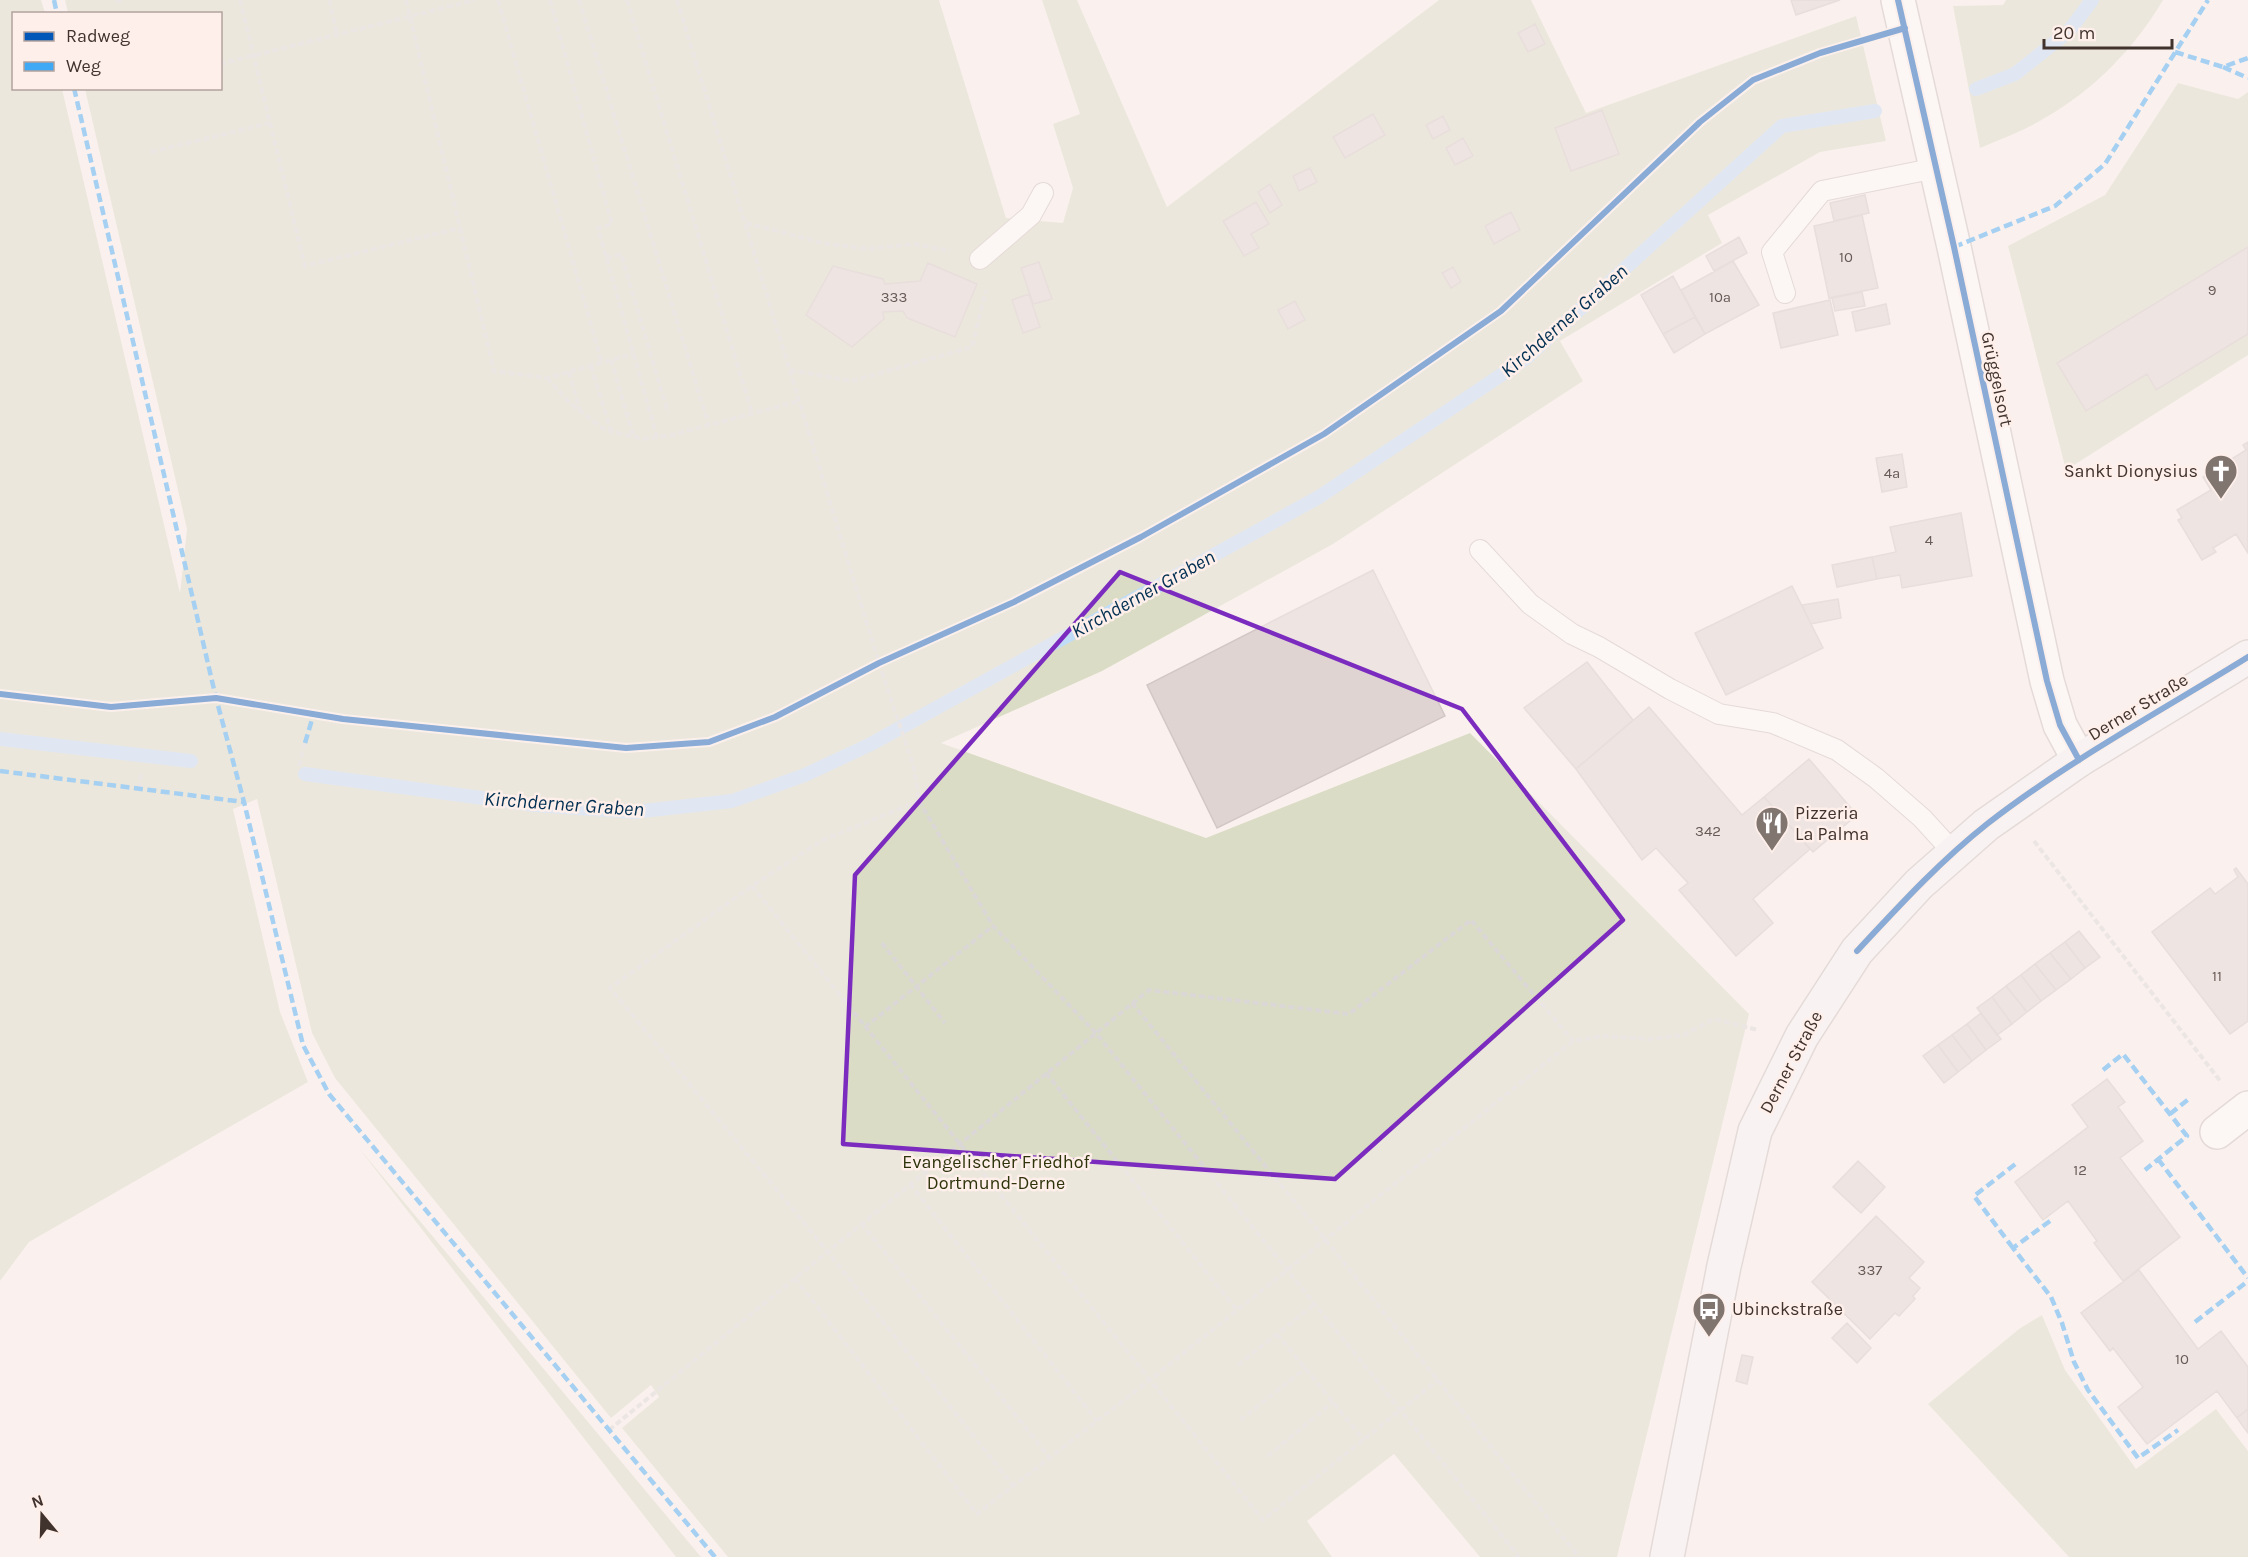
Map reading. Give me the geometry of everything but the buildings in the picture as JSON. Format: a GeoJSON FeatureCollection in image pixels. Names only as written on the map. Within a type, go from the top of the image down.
{"type":"FeatureCollection","features":[{"type":"Feature","properties":{"kind":"main road","name":"Derner Straße"},"geometry":{"type":"LineString","coordinates":[[1667,1557],[1724,1266],[1755,1131],[1802,1036],[1857,951],[1919,884],[1986,825],[2079,760],[2248,657]]}},
{"type":"Feature","properties":{"kind":"street","name":"Grüggelsort"},"geometry":{"type":"LineString","coordinates":[[1898,0],[2048,681],[2060,725],[2079,760]]}},
{"type":"Feature","properties":{"kind":"street"},"geometry":{"type":"LineString","coordinates":[[2217,1132],[2245,1110]]}},
{"type":"Feature","properties":{"kind":"lane"},"geometry":{"type":"LineString","coordinates":[[1785,293],[1772,252],[1822,191],[1936,168]]}},
{"type":"Feature","properties":{"kind":"lane"},"geometry":{"type":"LineString","coordinates":[[980,259],[1031,215],[1043,193]]}},
{"type":"Feature","properties":{"kind":"lane"},"geometry":{"type":"LineString","coordinates":[[1480,550],[1530,604],[1572,634],[1599,647],[1670,689],[1719,714],[1773,723],[1837,750],[1876,778],[1922,818],[1954,853]]}},
{"type":"Feature","properties":{"kind":"path"},"geometry":{"type":"LineString","coordinates":[[116,2],[123,0]]}},
{"type":"Feature","properties":{"kind":"path"},"geometry":{"type":"LineString","coordinates":[[240,0],[305,266],[460,228]]}},
{"type":"Feature","properties":{"kind":"path"},"geometry":{"type":"LineString","coordinates":[[329,0],[337,34]]}},
{"type":"Feature","properties":{"kind":"path"},"geometry":{"type":"LineString","coordinates":[[406,0],[494,371],[548,378],[633,354]]}},
{"type":"Feature","properties":{"kind":"path"},"geometry":{"type":"LineString","coordinates":[[222,64],[475,0]]}},
{"type":"Feature","properties":{"kind":"path"},"geometry":{"type":"LineString","coordinates":[[498,0],[602,363]]}},
{"type":"Feature","properties":{"kind":"path"},"geometry":{"type":"LineString","coordinates":[[550,0],[612,224],[598,228],[657,437]]}},
{"type":"Feature","properties":{"kind":"path"},"geometry":{"type":"LineString","coordinates":[[579,0],[709,426]]}},
{"type":"Feature","properties":{"kind":"path"},"geometry":{"type":"LineString","coordinates":[[627,0],[752,413]]}},
{"type":"Feature","properties":{"kind":"path"},"geometry":{"type":"LineString","coordinates":[[677,0],[914,768],[919,801],[993,926],[1096,1033],[1519,1557]]}},
{"type":"Feature","properties":{"kind":"path"},"geometry":{"type":"LineString","coordinates":[[151,152],[270,123]]}},
{"type":"Feature","properties":{"kind":"path"},"geometry":{"type":"LineString","coordinates":[[745,223],[824,243],[867,249],[914,244],[980,259],[990,276],[972,347],[852,381],[790,370]]}},
{"type":"Feature","properties":{"kind":"path"},"geometry":{"type":"LineString","coordinates":[[606,258],[621,254],[668,413]]}},
{"type":"Feature","properties":{"kind":"path"},"geometry":{"type":"LineString","coordinates":[[611,360],[634,438]]}},
{"type":"Feature","properties":{"kind":"path"},"geometry":{"type":"LineString","coordinates":[[591,366],[611,432]]}},
{"type":"Feature","properties":{"kind":"path"},"geometry":{"type":"LineString","coordinates":[[569,372],[580,411]]}},
{"type":"Feature","properties":{"kind":"path"},"geometry":{"type":"LineString","coordinates":[[548,378],[580,411],[605,430],[643,439],[709,426],[799,401]]}},
{"type":"Feature","properties":{"kind":"path"},"geometry":{"type":"LineString","coordinates":[[299,766],[305,743]]}},
{"type":"Feature","properties":{"kind":"path"},"geometry":{"type":"LineString","coordinates":[[140,789],[141,771]]}},
{"type":"Feature","properties":{"kind":"path"},"geometry":{"type":"LineString","coordinates":[[919,801],[823,840],[752,886],[610,988],[828,1252],[1013,1486]]}},
{"type":"Feature","properties":{"kind":"path"},"geometry":{"type":"LineString","coordinates":[[2034,841],[2245,1110]]}},
{"type":"Feature","properties":{"kind":"path"},"geometry":{"type":"LineString","coordinates":[[752,886],[1263,1520],[1438,1380]]}},
{"type":"Feature","properties":{"kind":"path"},"geometry":{"type":"LineString","coordinates":[[609,1430],[1149,990],[1349,1014],[1471,920],[1573,1041]]}},
{"type":"Feature","properties":{"kind":"path"},"geometry":{"type":"LineString","coordinates":[[865,1027],[993,926]]}},
{"type":"Feature","properties":{"kind":"path"},"geometry":{"type":"LineString","coordinates":[[882,943],[945,1023]]}},
{"type":"Feature","properties":{"kind":"path"},"geometry":{"type":"LineString","coordinates":[[1132,1003],[1325,1239],[1579,1557]]}},
{"type":"Feature","properties":{"kind":"path"},"geometry":{"type":"LineString","coordinates":[[795,1278],[977,1514],[1150,1380],[1573,1041],[1602,1036],[1649,1039],[1683,1035],[1713,1019],[1758,1030]]}},
{"type":"Feature","properties":{"kind":"path"},"geometry":{"type":"LineString","coordinates":[[1046,1073],[1237,1310]]}},
{"type":"Feature","properties":{"kind":"path"},"geometry":{"type":"LineString","coordinates":[[910,1184],[1097,1420]]}},
{"type":"Feature","properties":{"kind":"path"},"geometry":{"type":"LineString","coordinates":[[861,1224],[1050,1458]]}},
{"type":"Feature","properties":{"kind":"path"},"geometry":{"type":"LineString","coordinates":[[1238,1365],[1316,1303]]}},
{"type":"Feature","properties":{"kind":"path"},"geometry":{"type":"LineString","coordinates":[[1277,1334],[1364,1440]]}},
{"type":"Feature","properties":{"kind":"path"},"geometry":{"type":"LineString","coordinates":[[1240,1420],[1306,1368]]}},
{"type":"Feature","properties":{"kind":"path"},"geometry":{"type":"LineString","coordinates":[[1268,1456],[1333,1402]]}},
{"type":"Feature","properties":{"kind":"highlighted area"},"geometry":{"type":"Polygon","coordinates":[[[1120,572],[1462,709],[1623,920],[1335,1179],[843,1144],[855,875],[1120,572]]]}},
{"type":"Feature","properties":{"kind":"green space","name":"Evangelischer Friedhof Dortmund-Derne"},"geometry":{"type":"Polygon","coordinates":[[[0,0],[41,0],[45,12],[12,12],[12,90],[62,90],[180,593],[187,529],[85,90],[222,90],[222,12],[68,12],[65,0],[939,0],[1006,218],[1063,223],[1073,188],[1053,124],[1080,114],[1042,0],[1077,0],[1167,207],[1439,0],[1531,0],[1586,113],[1856,16],[1886,141],[1820,152],[1708,215],[1722,243],[1560,341],[1583,381],[1333,544],[1102,671],[941,743],[1206,838],[1470,733],[1749,1014],[1617,1557],[1480,1557],[1394,1454],[1307,1521],[1332,1557],[728,1557],[622,1428],[659,1397],[651,1385],[611,1418],[335,1078],[312,1033],[257,799],[233,809],[280,1012],[308,1082],[29,1242],[0,1281],[0,0]]]}},
{"type":"Feature","properties":{"kind":"green space"},"geometry":{"type":"Polygon","coordinates":[[[2006,0],[2163,0],[2126,52],[2078,96],[2036,123],[1980,148],[1953,6],[2003,5],[2006,0]]]}},
{"type":"Feature","properties":{"kind":"green space"},"geometry":{"type":"Polygon","coordinates":[[[2178,83],[2238,99],[2248,92],[2248,355],[2066,470],[2008,246],[2105,195],[2178,83]]]}},
{"type":"Feature","properties":{"kind":"green space"},"geometry":{"type":"Polygon","coordinates":[[[358,1147],[701,1557],[676,1557],[358,1147]]]}},
{"type":"Feature","properties":{"kind":"green space"},"geometry":{"type":"Polygon","coordinates":[[[2042,1315],[2065,1370],[2136,1469],[2216,1409],[2248,1451],[2248,1557],[2069,1557],[1928,1404],[2019,1329],[2042,1315]]]}},
{"type":"Feature","properties":{"kind":"waterway","name":"Kirchderner Graben"},"geometry":{"type":"LineString","coordinates":[[1976,89],[2015,74],[2069,31],[2092,0]]}},
{"type":"Feature","properties":{"kind":"waterway","name":"Kirchderner Graben"},"geometry":{"type":"LineString","coordinates":[[305,774],[534,805],[634,812],[732,801],[805,775],[871,744],[1319,497],[1525,359],[1782,126],[1875,111]]}},
{"type":"Feature","properties":{"kind":"waterway","name":"Kirchderner Graben"},"geometry":{"type":"LineString","coordinates":[[0,739],[191,761]]}},
{"type":"Feature","properties":{"kind":"marked path"},"geometry":{"type":"LineString","coordinates":[[54,0],[57,12]]}},
{"type":"Feature","properties":{"kind":"marked path"},"geometry":{"type":"LineString","coordinates":[[1954,247],[2055,206],[2105,164],[2208,0]]}},
{"type":"Feature","properties":{"kind":"marked path"},"geometry":{"type":"LineString","coordinates":[[2175,52],[2223,67],[2248,58]]}},
{"type":"Feature","properties":{"kind":"marked path"},"geometry":{"type":"LineString","coordinates":[[2223,67],[2248,78]]}},
{"type":"Feature","properties":{"kind":"marked path"},"geometry":{"type":"LineString","coordinates":[[74,90],[216,698],[244,802],[303,1045],[329,1094],[715,1557]]}},
{"type":"Feature","properties":{"kind":"marked path"},"geometry":{"type":"LineString","coordinates":[[305,743],[314,713]]}},
{"type":"Feature","properties":{"kind":"marked path"},"geometry":{"type":"LineString","coordinates":[[0,771],[244,802]]}},
{"type":"Feature","properties":{"kind":"marked path"},"geometry":{"type":"LineString","coordinates":[[2103,1070],[2123,1054],[2187,1136],[2145,1170]]}},
{"type":"Feature","properties":{"kind":"marked path"},"geometry":{"type":"LineString","coordinates":[[2170,1114],[2190,1098]]}},
{"type":"Feature","properties":{"kind":"marked path"},"geometry":{"type":"LineString","coordinates":[[2158,1159],[2248,1278]]}},
{"type":"Feature","properties":{"kind":"marked path"},"geometry":{"type":"LineString","coordinates":[[2013,1248],[1974,1196],[2018,1162]]}},
{"type":"Feature","properties":{"kind":"marked path"},"geometry":{"type":"LineString","coordinates":[[2050,1221],[2013,1248],[2051,1297],[2074,1362],[2088,1390],[2138,1458],[2178,1430]]}},
{"type":"Feature","properties":{"kind":"marked path"},"geometry":{"type":"LineString","coordinates":[[2195,1322],[2248,1281]]}},
{"type":"Feature","properties":{"kind":"cycle path"},"geometry":{"type":"LineString","coordinates":[[1898,0],[1954,247],[2047,681],[2060,725],[2079,760]]}},
{"type":"Feature","properties":{"kind":"cycle path"},"geometry":{"type":"LineString","coordinates":[[0,694],[111,707],[216,698],[343,719],[626,748],[709,742],[775,717],[879,663],[1014,602],[1141,537],[1324,434],[1501,311],[1700,122],[1753,80],[1820,53],[1905,28]]}},
{"type":"Feature","properties":{"kind":"cycle path"},"geometry":{"type":"LineString","coordinates":[[1857,951],[1936,869],[1987,824],[2082,758],[2248,657]]}},
{"type":"Feature","properties":{"kind":"place","name":"Sankt Dionysius"},"geometry":{"type":"Point","coordinates":[2221,500]}},
{"type":"Feature","properties":{"kind":"place","name":"Pizzeria La Palma"},"geometry":{"type":"Point","coordinates":[1772,852]}},
{"type":"Feature","properties":{"kind":"place","name":"Ubinckstraße"},"geometry":{"type":"Point","coordinates":[1709,1338]}}]}
